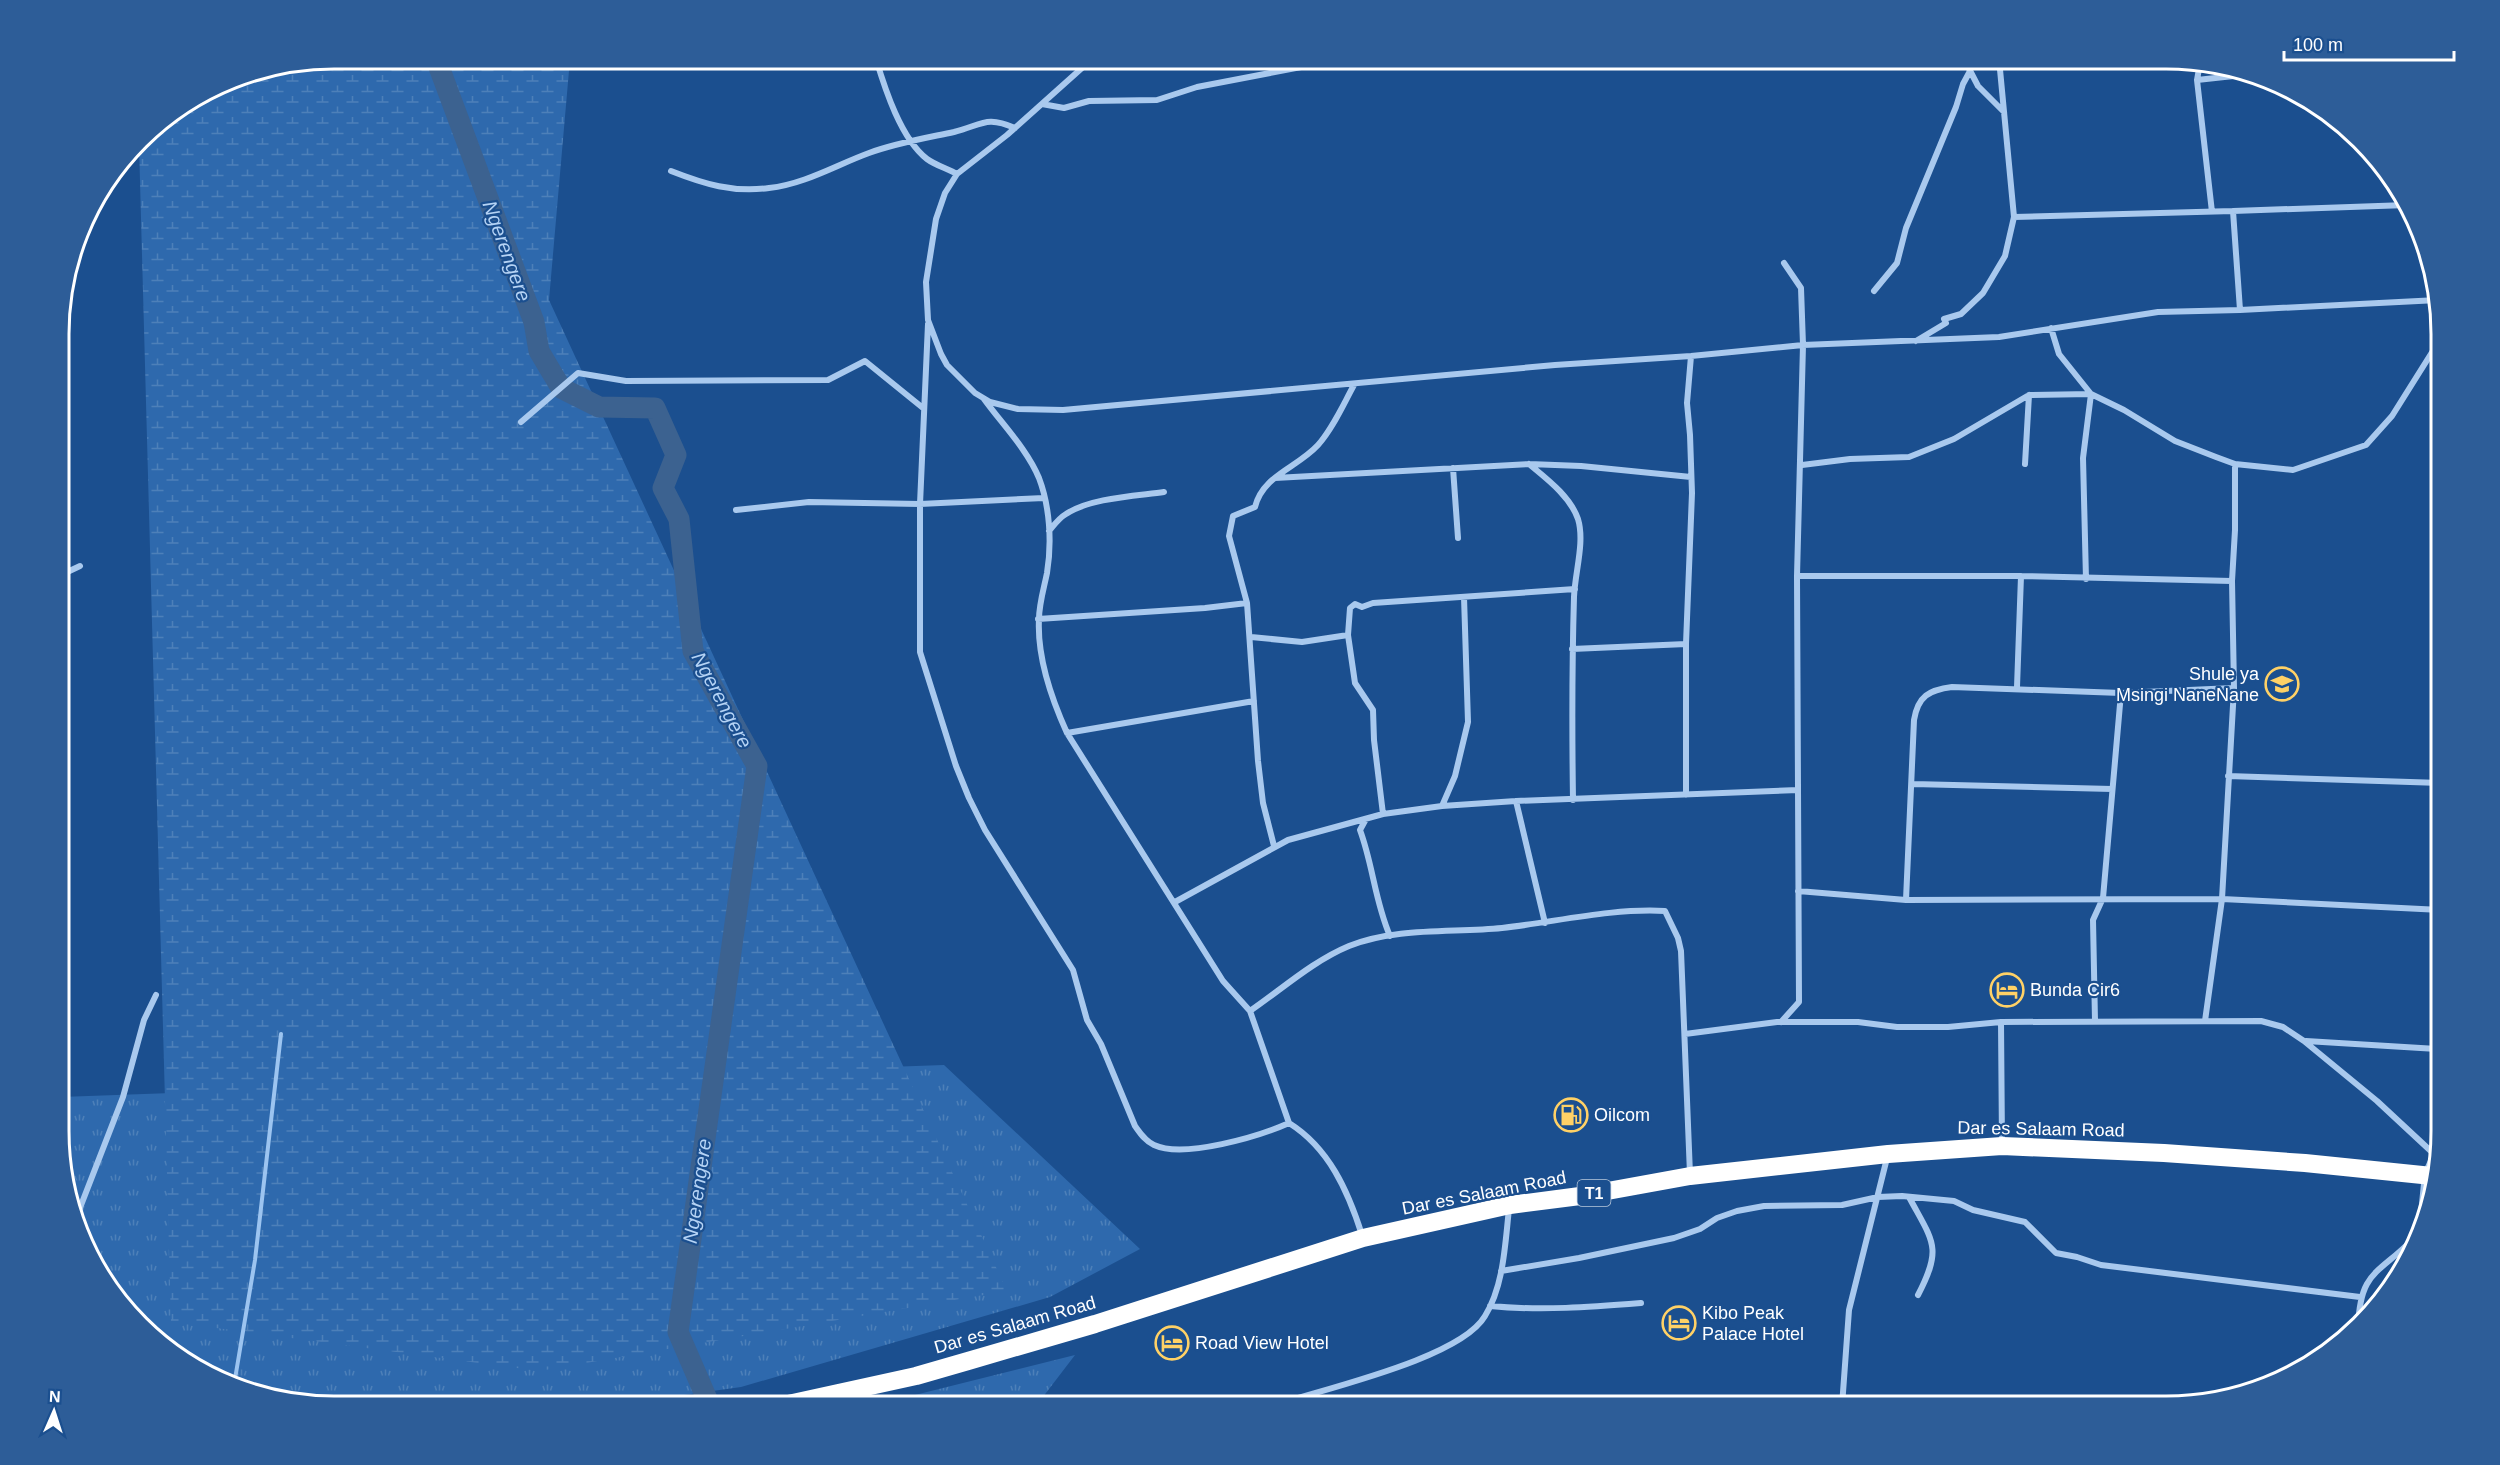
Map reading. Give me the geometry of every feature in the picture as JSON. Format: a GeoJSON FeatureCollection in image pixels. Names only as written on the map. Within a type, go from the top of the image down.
{"type":"FeatureCollection","features":[{"type":"Feature","properties":{"kind":"highway","name":"Dar es Salaam Road"},"geometry":{"type":"LineString","coordinates":[[825,1396],[916,1376],[1095,1324],[1363,1238],[1510,1205],[1580,1196],[1690,1176],[1888,1154],[2002,1146],[2175,1154],[2427,1175]]}},
{"type":"Feature","properties":{"kind":"street"},"geometry":{"type":"LineString","coordinates":[[880,69],[896,115],[912,142],[927,159],[957,174]]}},
{"type":"Feature","properties":{"kind":"street"},"geometry":{"type":"LineString","coordinates":[[1080,69],[1015,128],[957,174],[945,193],[936,219],[926,282],[928,320],[920,504],[920,652],[956,766],[985,830],[1073,969],[1087,1020],[1101,1044],[1135,1126],[1151,1144],[1180,1149],[1246,1139],[1266,1134],[1289,1123]]}},
{"type":"Feature","properties":{"kind":"street"},"geometry":{"type":"LineString","coordinates":[[1042,104],[1064,108],[1089,101],[1157,100],[1197,87],[1291,69]]}},
{"type":"Feature","properties":{"kind":"street"},"geometry":{"type":"LineString","coordinates":[[1915,341],[1946,323],[1944,319],[1961,314],[1983,293],[2005,256],[2013,217],[2000,69]]}},
{"type":"Feature","properties":{"kind":"street"},"geometry":{"type":"LineString","coordinates":[[1970,71],[1978,86],[2004,112]]}},
{"type":"Feature","properties":{"kind":"street"},"geometry":{"type":"LineString","coordinates":[[1874,291],[1898,263],[1906,228],[1970,71]]}},
{"type":"Feature","properties":{"kind":"street"},"geometry":{"type":"LineString","coordinates":[[2199,71],[2197,80],[2212,212]]}},
{"type":"Feature","properties":{"kind":"street"},"geometry":{"type":"LineString","coordinates":[[2197,80],[2228,77]]}},
{"type":"Feature","properties":{"kind":"street"},"geometry":{"type":"LineString","coordinates":[[671,171],[710,186],[770,188],[815,176],[870,152],[990,121],[999,121],[1015,128]]}},
{"type":"Feature","properties":{"kind":"street"},"geometry":{"type":"LineString","coordinates":[[2013,217],[2397,205]]}},
{"type":"Feature","properties":{"kind":"street"},"geometry":{"type":"LineString","coordinates":[[2233,211],[2240,310]]}},
{"type":"Feature","properties":{"kind":"street"},"geometry":{"type":"LineString","coordinates":[[1781,1022],[1799,1002],[1797,576],[1802,465],[1803,345],[1801,288],[1784,263]]}},
{"type":"Feature","properties":{"kind":"street"},"geometry":{"type":"LineString","coordinates":[[928,320],[947,365],[975,393],[990,402],[1018,409],[1063,410],[1166,399],[1354,385],[1555,365],[1691,356],[1803,345],[1999,337],[2158,312],[2429,300]]}},
{"type":"Feature","properties":{"kind":"street"},"geometry":{"type":"LineString","coordinates":[[2051,328],[2059,354],[2091,393],[2175,441],[2235,464],[2293,470],[2366,445],[2392,416],[2431,354]]}},
{"type":"Feature","properties":{"kind":"street"},"geometry":{"type":"LineString","coordinates":[[1686,795],[1686,644],[1691,477],[1687,403],[1691,356]]}},
{"type":"Feature","properties":{"kind":"street"},"geometry":{"type":"LineString","coordinates":[[521,422],[578,374],[626,381],[828,380],[865,361],[923,408]]}},
{"type":"Feature","properties":{"kind":"street"},"geometry":{"type":"LineString","coordinates":[[1274,846],[1263,803],[1257,760],[1251,637],[1247,603],[1229,536],[1233,516],[1255,507],[1263,489],[1274,478],[1309,454],[1318,445],[1354,385]]}},
{"type":"Feature","properties":{"kind":"street"},"geometry":{"type":"LineString","coordinates":[[1802,465],[1850,459],[1909,458],[1954,439],[2029,395],[2091,393]]}},
{"type":"Feature","properties":{"kind":"street"},"geometry":{"type":"LineString","coordinates":[[2086,579],[2083,458],[2091,393]]}},
{"type":"Feature","properties":{"kind":"street"},"geometry":{"type":"LineString","coordinates":[[2025,464],[2029,395]]}},
{"type":"Feature","properties":{"kind":"street"},"geometry":{"type":"LineString","coordinates":[[983,397],[1034,469],[1044,498],[1049,531],[1047,570],[1038,619],[1044,664],[1053,701],[1067,733],[1223,981],[1250,1011],[1289,1123],[1302,1132],[1339,1176],[1353,1206],[1363,1238]]}},
{"type":"Feature","properties":{"kind":"street"},"geometry":{"type":"LineString","coordinates":[[1274,478],[1529,464],[1581,466],[1691,477]]}},
{"type":"Feature","properties":{"kind":"street"},"geometry":{"type":"LineString","coordinates":[[1529,464],[1568,501],[1579,522],[1572,649],[1573,800]]}},
{"type":"Feature","properties":{"kind":"street"},"geometry":{"type":"LineString","coordinates":[[2205,1021],[2222,899],[2234,688],[2232,581],[2235,464]]}},
{"type":"Feature","properties":{"kind":"street"},"geometry":{"type":"LineString","coordinates":[[1454,468],[1458,538]]}},
{"type":"Feature","properties":{"kind":"street"},"geometry":{"type":"LineString","coordinates":[[1049,531],[1074,509],[1110,500],[1164,492]]}},
{"type":"Feature","properties":{"kind":"street"},"geometry":{"type":"LineString","coordinates":[[736,510],[809,502],[920,504],[1044,498]]}},
{"type":"Feature","properties":{"kind":"street"},"geometry":{"type":"LineString","coordinates":[[69,571],[80,566]]}},
{"type":"Feature","properties":{"kind":"street"},"geometry":{"type":"LineString","coordinates":[[1797,576],[2021,576],[2232,581]]}},
{"type":"Feature","properties":{"kind":"street"},"geometry":{"type":"LineString","coordinates":[[2017,687],[2021,576]]}},
{"type":"Feature","properties":{"kind":"street"},"geometry":{"type":"LineString","coordinates":[[1383,814],[1374,740],[1373,710],[1355,683],[1348,635],[1350,608],[1355,604],[1362,608],[1369,603],[1575,589]]}},
{"type":"Feature","properties":{"kind":"street"},"geometry":{"type":"LineString","coordinates":[[1442,806],[1455,776],[1468,722],[1464,597]]}},
{"type":"Feature","properties":{"kind":"street"},"geometry":{"type":"LineString","coordinates":[[1038,619],[1247,603]]}},
{"type":"Feature","properties":{"kind":"street"},"geometry":{"type":"LineString","coordinates":[[1251,637],[1302,642],[1348,635]]}},
{"type":"Feature","properties":{"kind":"street"},"geometry":{"type":"LineString","coordinates":[[1572,649],[1686,644]]}},
{"type":"Feature","properties":{"kind":"street"},"geometry":{"type":"LineString","coordinates":[[1906,900],[1913,784],[1914,720],[1922,697],[1928,692],[1952,687],[2017,687],[2121,693],[2234,688]]}},
{"type":"Feature","properties":{"kind":"street"},"geometry":{"type":"LineString","coordinates":[[2095,1021],[2093,920],[2103,898],[2121,693]]}},
{"type":"Feature","properties":{"kind":"street"},"geometry":{"type":"LineString","coordinates":[[1067,733],[1254,701]]}},
{"type":"Feature","properties":{"kind":"street"},"geometry":{"type":"LineString","coordinates":[[2228,776],[2431,783]]}},
{"type":"Feature","properties":{"kind":"street"},"geometry":{"type":"LineString","coordinates":[[1913,784],[2112,789]]}},
{"type":"Feature","properties":{"kind":"street"},"geometry":{"type":"LineString","coordinates":[[1175,903],[1274,846],[1303,835],[1383,814],[1442,806],[1516,801],[1798,790]]}},
{"type":"Feature","properties":{"kind":"street"},"geometry":{"type":"LineString","coordinates":[[1516,801],[1545,923]]}},
{"type":"Feature","properties":{"kind":"street"},"geometry":{"type":"LineString","coordinates":[[1366,819],[1359,830],[1371,864],[1379,912],[1390,936]]}},
{"type":"Feature","properties":{"kind":"street"},"geometry":{"type":"LineString","coordinates":[[1798,891],[1906,900],[2222,899],[2431,909]]}},
{"type":"Feature","properties":{"kind":"street"},"geometry":{"type":"LineString","coordinates":[[1250,1011],[1331,954],[1350,945],[1390,936],[1545,923],[1623,913],[1665,911],[1678,938],[1681,951],[1690,1176]]}},
{"type":"Feature","properties":{"kind":"street"},"geometry":{"type":"LineString","coordinates":[[80,1207],[120,1105],[144,1020],[156,995]]}},
{"type":"Feature","properties":{"kind":"street"},"geometry":{"type":"LineString","coordinates":[[1685,1034],[1781,1022],[1858,1022],[1898,1027],[1948,1027],[2001,1022],[2245,1020],[2271,1023],[2283,1027],[2304,1041],[2430,1148]]}},
{"type":"Feature","properties":{"kind":"street"},"geometry":{"type":"LineString","coordinates":[[2001,1022],[2002,1146]]}},
{"type":"Feature","properties":{"kind":"street"},"geometry":{"type":"LineString","coordinates":[[2304,1041],[2431,1048]]}},
{"type":"Feature","properties":{"kind":"street"},"geometry":{"type":"LineString","coordinates":[[1843,1396],[1849,1310],[1888,1154]]}},
{"type":"Feature","properties":{"kind":"street"},"geometry":{"type":"LineString","coordinates":[[1501,1271],[1579,1258],[1674,1238],[1700,1229],[1717,1218],[1737,1211],[1764,1206],[1842,1205],[1878,1197],[1909,1197],[1954,1202],[1973,1210],[2025,1222],[2056,1253],[2101,1265],[2360,1297]]}},
{"type":"Feature","properties":{"kind":"street"},"geometry":{"type":"LineString","coordinates":[[1909,1197],[1926,1229],[1934,1256],[1929,1274],[1918,1295]]}},
{"type":"Feature","properties":{"kind":"street"},"geometry":{"type":"LineString","coordinates":[[1311,1396],[1388,1370],[1439,1349],[1474,1329],[1486,1316],[1501,1271],[1510,1205]]}},
{"type":"Feature","properties":{"kind":"street"},"geometry":{"type":"LineString","coordinates":[[2359,1312],[2360,1297],[2371,1278],[2404,1247]]}},
{"type":"Feature","properties":{"kind":"street"},"geometry":{"type":"LineString","coordinates":[[1490,1306],[1555,1309],[1641,1303]]}},
{"type":"Feature","properties":{"kind":"green space"},"geometry":{"type":"Polygon","coordinates":[[[334,69],[569,69],[549,300],[1007,1291],[539,1371],[171,1322],[139,155],[173,124],[217,96],[249,83],[283,74],[334,69]]]}},
{"type":"Feature","properties":{"kind":"green space"},"geometry":{"type":"Polygon","coordinates":[[[944,1065],[1140,1249],[1050,1297],[741,1387],[677,1396],[334,1396],[300,1394],[249,1382],[217,1369],[187,1351],[159,1330],[124,1292],[96,1248],[78,1199],[71,1165],[69,1097],[944,1065]]]}},
{"type":"Feature","properties":{"kind":"green space"},"geometry":{"type":"Polygon","coordinates":[[[1075,1355],[1044,1396],[911,1396],[1075,1355]]]}},
{"type":"Feature","properties":{"kind":"waterway","name":"Ngerengere"},"geometry":{"type":"LineString","coordinates":[[440,69],[534,322],[539,351],[561,388],[599,407],[655,408],[676,455],[663,488],[679,519],[693,651],[757,766],[678,1332],[706,1396]]}},
{"type":"Feature","properties":{"kind":"waterway"},"geometry":{"type":"LineString","coordinates":[[235,1377],[255,1260],[281,1034]]}},
{"type":"Feature","properties":{"kind":"place","name":"Shule ya Msingi NaneNane"},"geometry":{"type":"Point","coordinates":[2282,684]}},
{"type":"Feature","properties":{"kind":"place","name":"Bunda Cir6"},"geometry":{"type":"Point","coordinates":[2007,990]}},
{"type":"Feature","properties":{"kind":"place","name":"Oilcom"},"geometry":{"type":"Point","coordinates":[1571,1115]}},
{"type":"Feature","properties":{"kind":"place","name":"Kibo Peak Palace Hotel"},"geometry":{"type":"Point","coordinates":[1679,1323]}},
{"type":"Feature","properties":{"kind":"place","name":"Road View Hotel"},"geometry":{"type":"Point","coordinates":[1172,1343]}}]}
